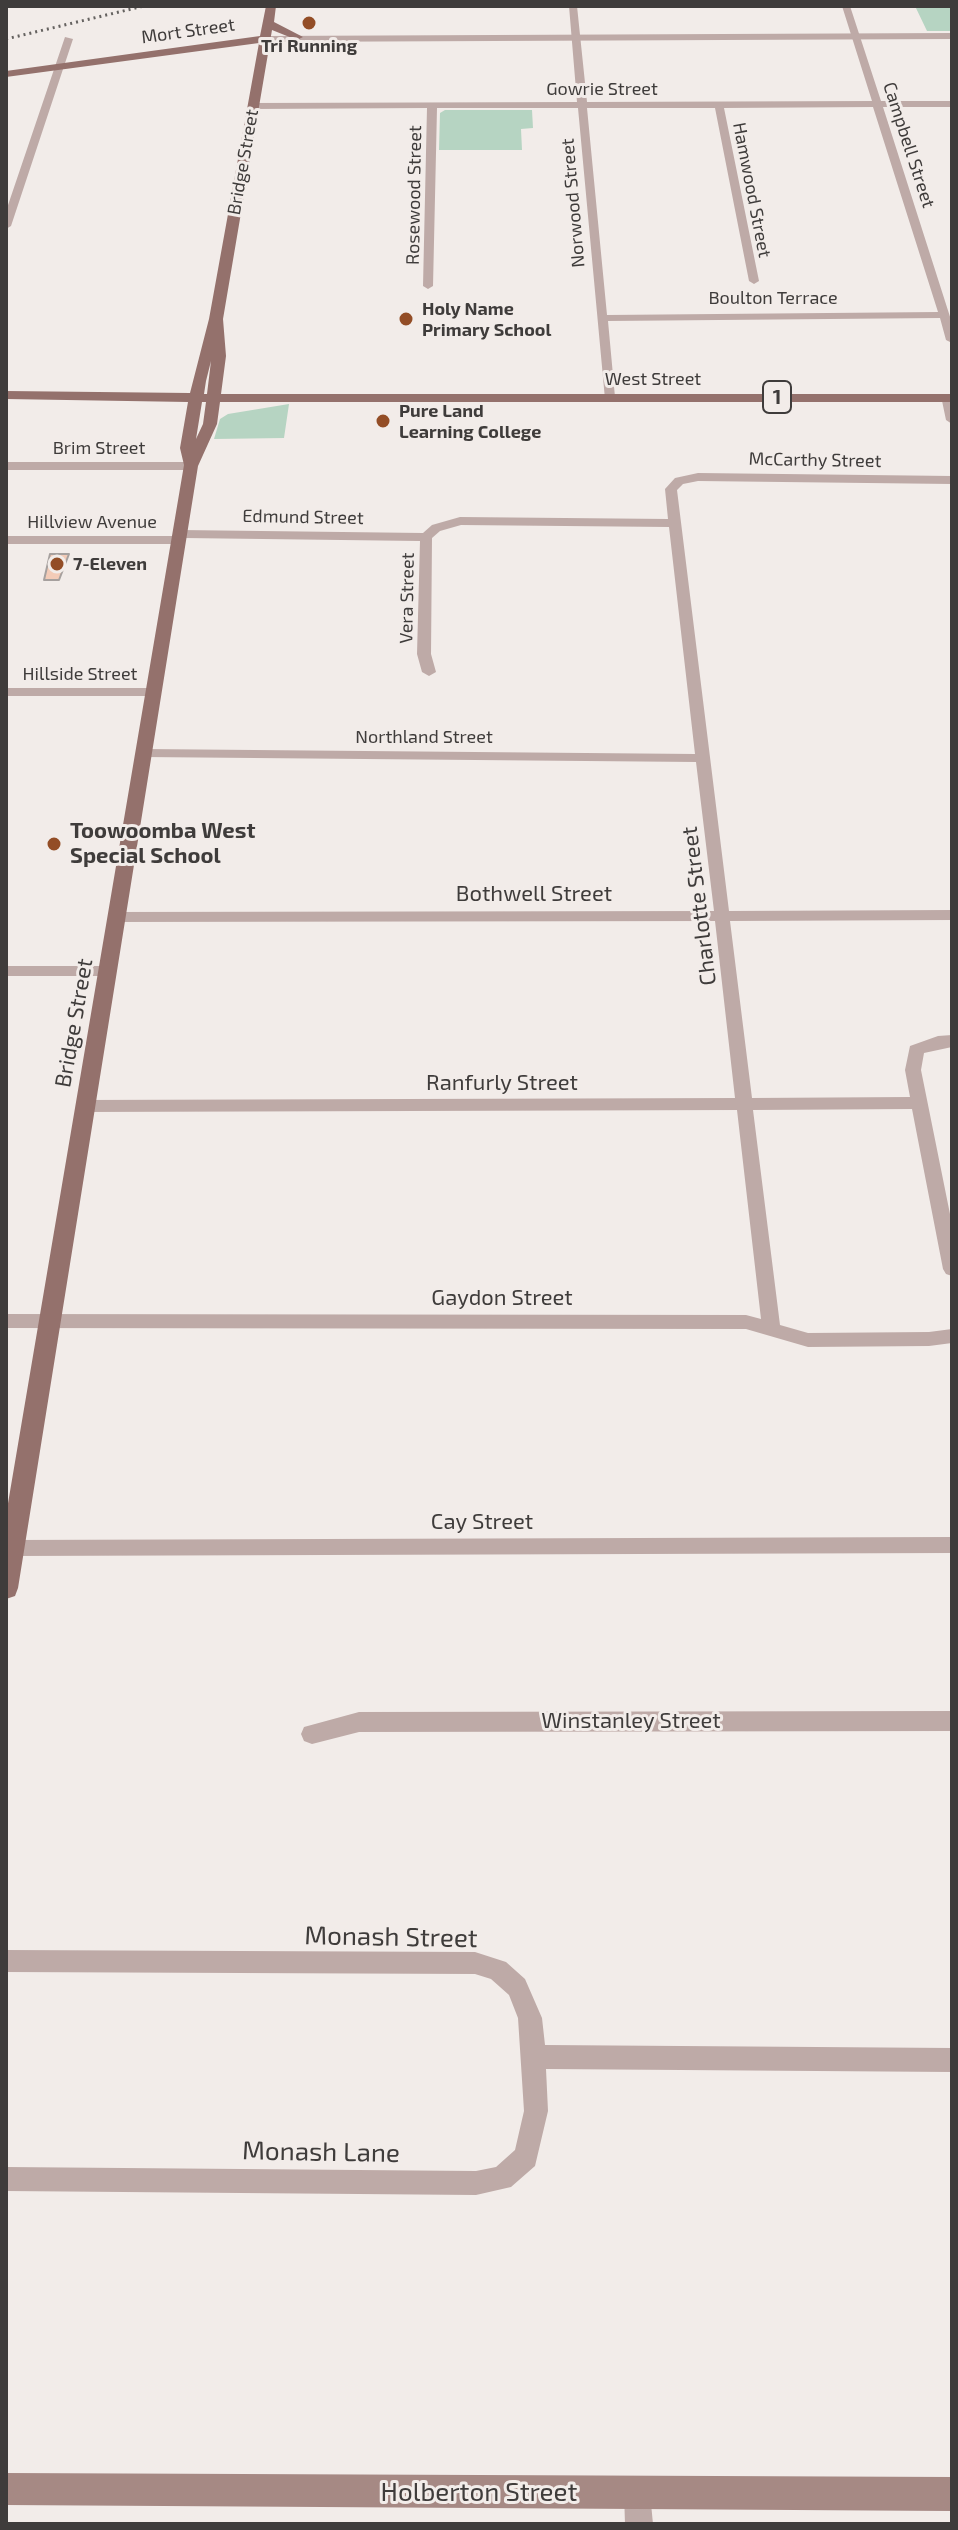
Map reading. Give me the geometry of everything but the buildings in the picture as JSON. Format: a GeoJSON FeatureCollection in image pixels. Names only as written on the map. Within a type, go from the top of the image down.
{"type":"FeatureCollection","features":[{"type":"Feature","properties":{"kind":"main road","name":"Bridge Street"},"geometry":{"type":"LineString","coordinates":[[6,1588],[179,537],[197,394],[204,353],[216,319],[271,6]]}},
{"type":"Feature","properties":{"kind":"main road"},"geometry":{"type":"LineString","coordinates":[[268,24],[297,37]]}},
{"type":"Feature","properties":{"kind":"main road","name":"Mort Street"},"geometry":{"type":"LineString","coordinates":[[6,74],[265,39]]}},
{"type":"Feature","properties":{"kind":"main road","name":"Bridge Street"},"geometry":{"type":"LineString","coordinates":[[189,457],[210,424],[219,356],[216,319]]}},
{"type":"Feature","properties":{"kind":"main road","name":"West Street"},"geometry":{"type":"LineString","coordinates":[[75,395],[117,390],[197,394],[302,391],[353,396]]}},
{"type":"Feature","properties":{"kind":"main road","name":"West Street"},"geometry":{"type":"LineString","coordinates":[[6,395],[151,399],[197,394]]}},
{"type":"Feature","properties":{"kind":"main road","name":"West Street"},"geometry":{"type":"LineString","coordinates":[[214,394],[303,399],[353,396],[949,398]]}},
{"type":"Feature","properties":{"kind":"main road"},"geometry":{"type":"LineString","coordinates":[[151,399],[167,403],[176,410],[184,427],[189,457]]}},
{"type":"Feature","properties":{"kind":"main road"},"geometry":{"type":"LineString","coordinates":[[210,424],[219,414],[231,409],[303,399]]}},
{"type":"Feature","properties":{"kind":"main road","name":"Holberton Street"},"geometry":{"type":"LineString","coordinates":[[6,2489],[638,2508],[952,2494]]}},
{"type":"Feature","properties":{"kind":"street","name":"Norwood Street"},"geometry":{"type":"LineString","coordinates":[[573,6],[609,397]]}},
{"type":"Feature","properties":{"kind":"street","name":"Campbell Street"},"geometry":{"type":"LineString","coordinates":[[846,6],[952,340]]}},
{"type":"Feature","properties":{"kind":"street","name":"Mort Street"},"geometry":{"type":"LineString","coordinates":[[265,39],[952,36]]}},
{"type":"Feature","properties":{"kind":"street"},"geometry":{"type":"LineString","coordinates":[[6,226],[68,39]]}},
{"type":"Feature","properties":{"kind":"street","name":"Gowrie Street"},"geometry":{"type":"LineString","coordinates":[[253,106],[952,104]]}},
{"type":"Feature","properties":{"kind":"street","name":"Hamwood Street"},"geometry":{"type":"LineString","coordinates":[[719,105],[754,281]]}},
{"type":"Feature","properties":{"kind":"street","name":"Rosewood Street"},"geometry":{"type":"LineString","coordinates":[[428,286],[432,106]]}},
{"type":"Feature","properties":{"kind":"street","name":"Boulton Terrace"},"geometry":{"type":"LineString","coordinates":[[602,318],[944,315]]}},
{"type":"Feature","properties":{"kind":"street"},"geometry":{"type":"LineString","coordinates":[[949,398],[952,420]]}},
{"type":"Feature","properties":{"kind":"street","name":"Brim Street"},"geometry":{"type":"LineString","coordinates":[[6,466],[189,457]]}},
{"type":"Feature","properties":{"kind":"street","name":"McCarthy Street"},"geometry":{"type":"LineString","coordinates":[[679,481],[698,477],[952,480]]}},
{"type":"Feature","properties":{"kind":"street","name":"Charlotte Street"},"geometry":{"type":"LineString","coordinates":[[679,481],[671,489],[771,1328]]}},
{"type":"Feature","properties":{"kind":"street","name":"Edmund Street"},"geometry":{"type":"LineString","coordinates":[[179,537],[431,532],[460,521],[675,523]]}},
{"type":"Feature","properties":{"kind":"street","name":"Vera Street"},"geometry":{"type":"LineString","coordinates":[[429,672],[424,654],[431,532]]}},
{"type":"Feature","properties":{"kind":"street","name":"Hillview Avenue"},"geometry":{"type":"LineString","coordinates":[[6,540],[179,537]]}},
{"type":"Feature","properties":{"kind":"street","name":"Hillside Street"},"geometry":{"type":"LineString","coordinates":[[6,692],[153,692]]}},
{"type":"Feature","properties":{"kind":"street","name":"Northland Street"},"geometry":{"type":"LineString","coordinates":[[144,753],[703,758]]}},
{"type":"Feature","properties":{"kind":"street","name":"Bothwell Street"},"geometry":{"type":"LineString","coordinates":[[117,917],[952,915]]}},
{"type":"Feature","properties":{"kind":"street"},"geometry":{"type":"LineString","coordinates":[[6,971],[107,971]]}},
{"type":"Feature","properties":{"kind":"street"},"geometry":{"type":"LineString","coordinates":[[952,1041],[938,1042],[916,1050],[913,1070],[952,1269]]}},
{"type":"Feature","properties":{"kind":"street","name":"Ranfurly Street"},"geometry":{"type":"LineString","coordinates":[[84,1106],[919,1103]]}},
{"type":"Feature","properties":{"kind":"street","name":"Gaydon Street"},"geometry":{"type":"LineString","coordinates":[[6,1321],[746,1322],[808,1340],[952,1336]]}},
{"type":"Feature","properties":{"kind":"street","name":"Cay Street"},"geometry":{"type":"LineString","coordinates":[[13,1548],[952,1545]]}},
{"type":"Feature","properties":{"kind":"street","name":"Winstanley Street"},"geometry":{"type":"LineString","coordinates":[[312,1734],[359,1722],[952,1721]]}},
{"type":"Feature","properties":{"kind":"street","name":"Monash Street"},"geometry":{"type":"LineString","coordinates":[[6,1961],[475,1963],[498,1970],[517,1987],[530,2018],[534,2057]]}},
{"type":"Feature","properties":{"kind":"street"},"geometry":{"type":"LineString","coordinates":[[534,2057],[952,2060]]}},
{"type":"Feature","properties":{"kind":"street","name":"Monash Lane"},"geometry":{"type":"LineString","coordinates":[[6,2179],[476,2183],[502,2178],[526,2157],[536,2111],[534,2057]]}},
{"type":"Feature","properties":{"kind":"green space"},"geometry":{"type":"Polygon","coordinates":[[[915,6],[952,6],[952,31],[927,31],[915,6]]]}},
{"type":"Feature","properties":{"kind":"green space"},"geometry":{"type":"Polygon","coordinates":[[[445,110],[532,110],[533,128],[521,129],[522,150],[439,150],[440,113],[445,110]]]}},
{"type":"Feature","properties":{"kind":"green space"},"geometry":{"type":"Polygon","coordinates":[[[289,404],[284,438],[214,439],[220,419],[228,414],[289,404]]]}},
{"type":"Feature","properties":{"kind":"railway"},"geometry":{"type":"LineString","coordinates":[[6,39],[144,6]]}},
{"type":"Feature","properties":{"kind":"place","name":"Tri Running"},"geometry":{"type":"Point","coordinates":[309,23]}},
{"type":"Feature","properties":{"kind":"place","name":"Holy Name Primary School"},"geometry":{"type":"Point","coordinates":[406,319]}},
{"type":"Feature","properties":{"kind":"place","name":"Pure Land Learning College"},"geometry":{"type":"Point","coordinates":[383,421]}},
{"type":"Feature","properties":{"kind":"place","name":"7-Eleven"},"geometry":{"type":"Point","coordinates":[57,564]}},
{"type":"Feature","properties":{"kind":"place","name":"Toowoomba West Special School"},"geometry":{"type":"Point","coordinates":[54,844]}}]}
